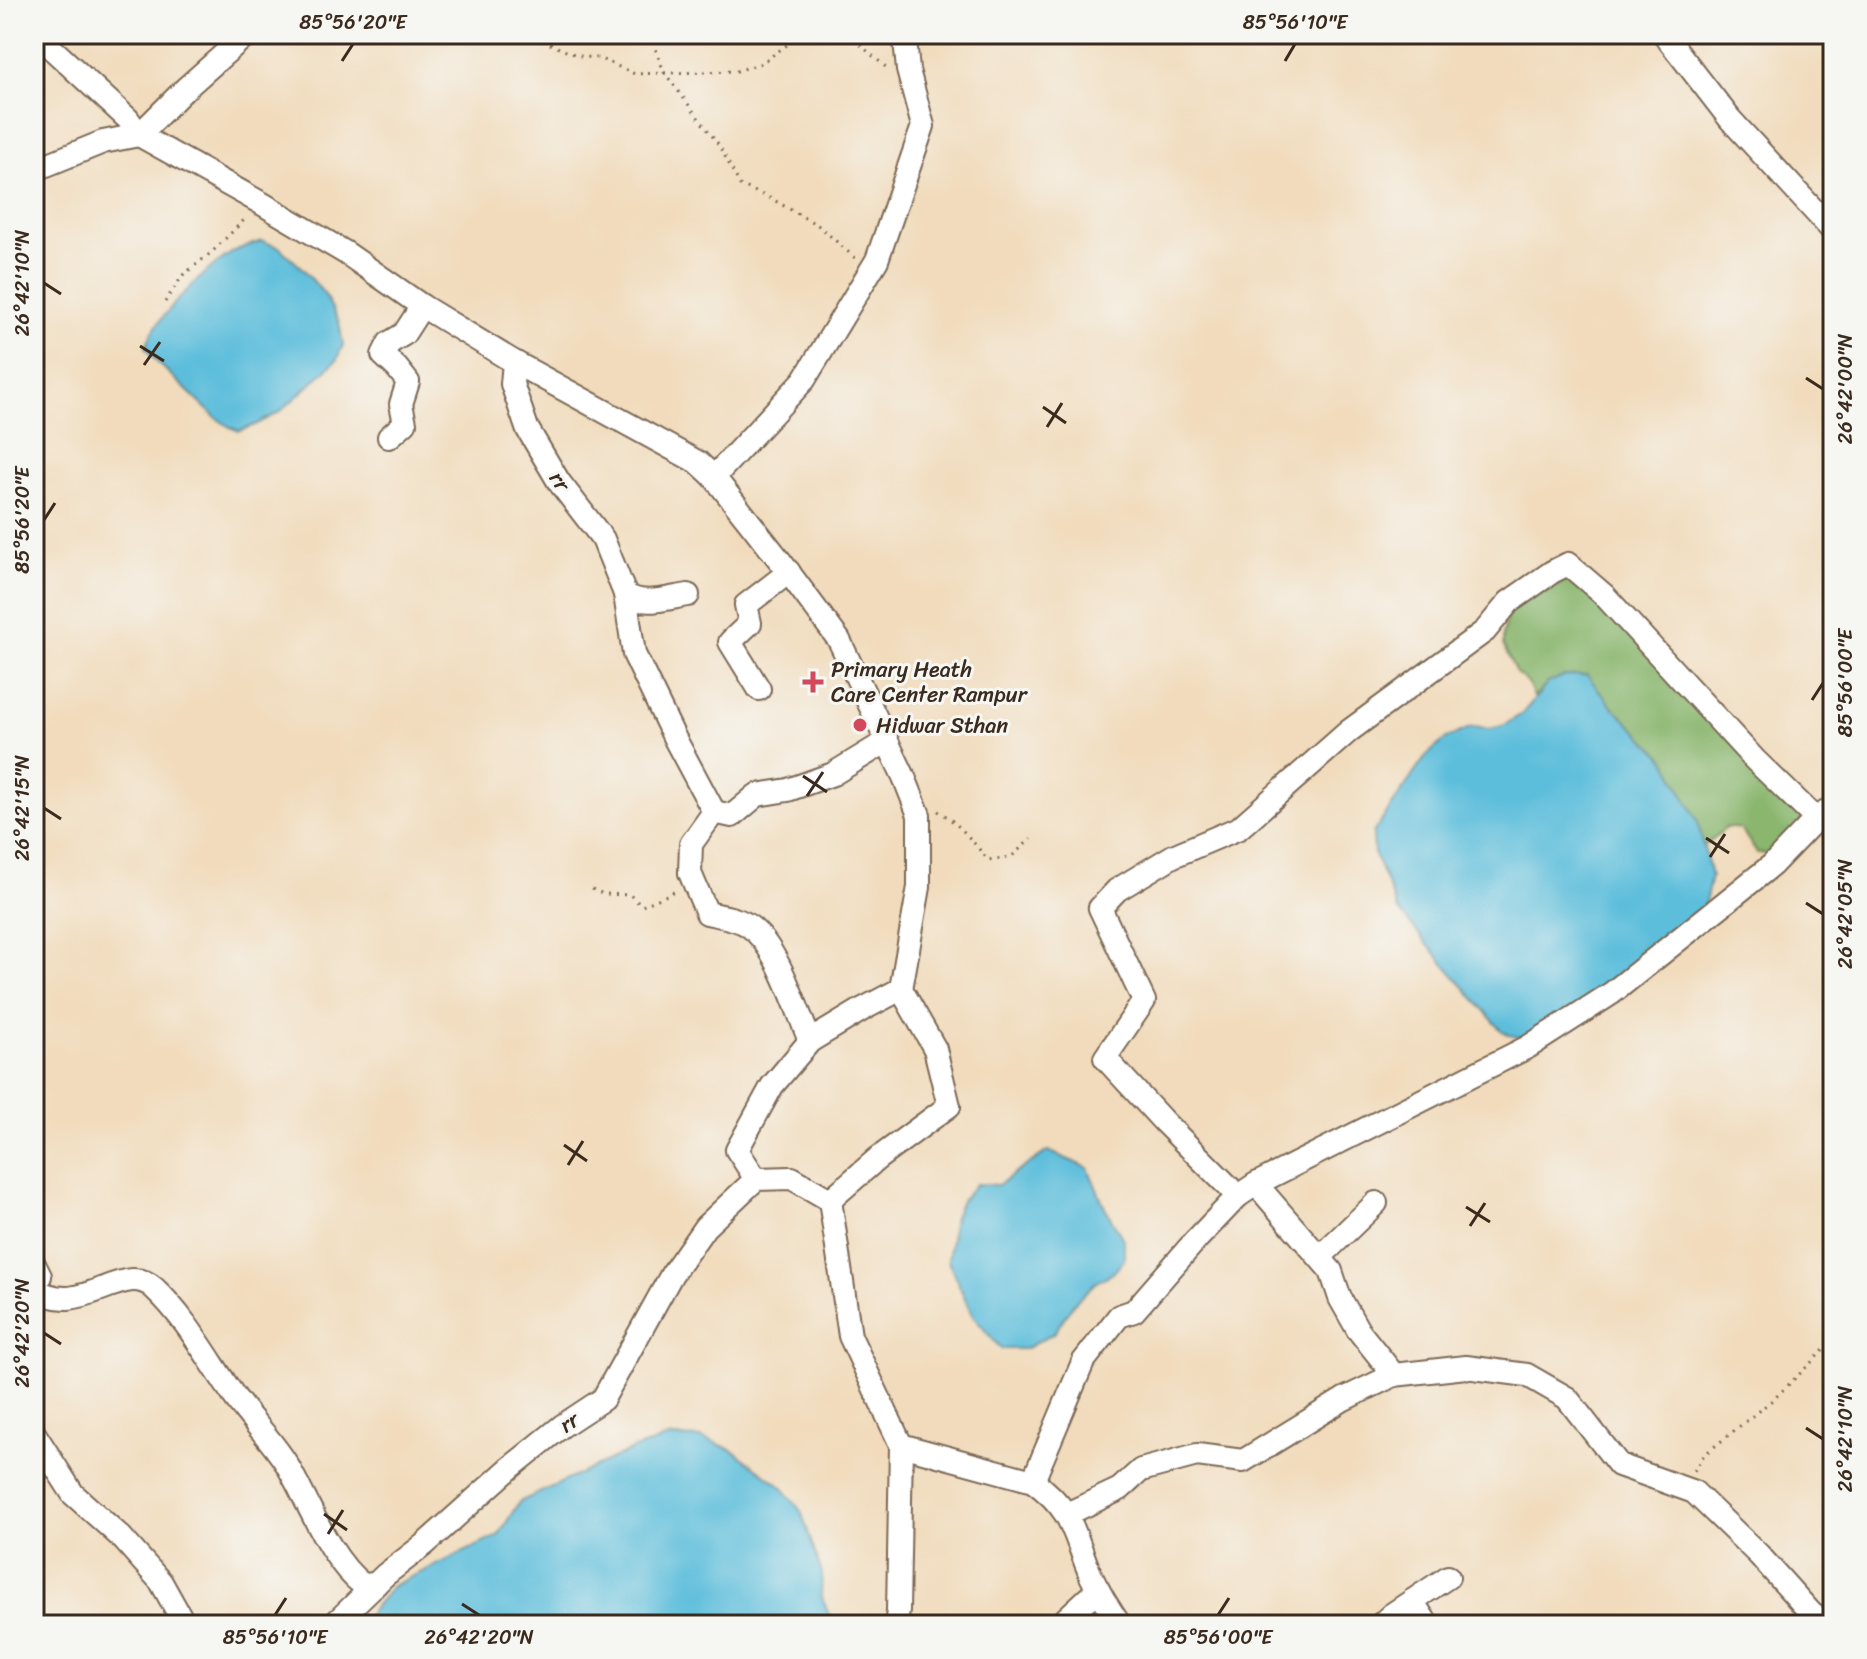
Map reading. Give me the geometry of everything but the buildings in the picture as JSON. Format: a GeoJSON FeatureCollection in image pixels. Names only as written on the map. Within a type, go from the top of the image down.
{"type":"FeatureCollection","features":[{"type":"Feature","properties":{"kind":"street"},"geometry":{"type":"LineString","coordinates":[[36,34],[128,119],[139,135],[346,253],[422,306],[514,362],[699,463],[714,477],[839,640],[919,815],[919,887],[901,989],[935,1049],[949,1106],[877,1159],[830,1200]]}},
{"type":"Feature","properties":{"kind":"street"},"geometry":{"type":"LineString","coordinates":[[34,170],[103,142],[139,135],[247,34]]}},
{"type":"Feature","properties":{"kind":"street"},"geometry":{"type":"LineString","coordinates":[[714,477],[804,380],[877,260],[923,126],[908,70],[905,40],[908,34]]}},
{"type":"Feature","properties":{"kind":"street"},"geometry":{"type":"LineString","coordinates":[[1664,34],[1730,119],[1833,231]]}},
{"type":"Feature","properties":{"kind":"street"},"geometry":{"type":"LineString","coordinates":[[389,437],[405,423],[401,404],[408,382],[383,355],[389,343],[404,334],[422,306]]}},
{"type":"Feature","properties":{"kind":"street","name":"rr"},"geometry":{"type":"LineString","coordinates":[[514,362],[512,384],[527,428],[559,482],[603,539],[625,594],[634,654],[714,812]]}},
{"type":"Feature","properties":{"kind":"street"},"geometry":{"type":"LineString","coordinates":[[1033,1481],[1083,1362],[1119,1316],[1134,1311],[1195,1241],[1247,1190],[1528,1047],[1612,993],[1772,865],[1824,813],[1755,760],[1604,595],[1568,564],[1509,602],[1485,631],[1349,731],[1239,828],[1173,856],[1117,890],[1100,908],[1144,1001],[1105,1058],[1164,1122],[1247,1190],[1320,1257],[1331,1271],[1340,1298],[1358,1330],[1394,1375]]}},
{"type":"Feature","properties":{"kind":"street"},"geometry":{"type":"LineString","coordinates":[[759,689],[730,642],[750,623],[746,605],[789,572]]}},
{"type":"Feature","properties":{"kind":"street"},"geometry":{"type":"LineString","coordinates":[[625,594],[633,600],[645,602],[688,595]]}},
{"type":"Feature","properties":{"kind":"street"},"geometry":{"type":"LineString","coordinates":[[810,1041],[765,941],[747,924],[707,913],[690,873],[691,844],[714,812],[732,816],[757,795],[788,790],[833,774],[887,741]]}},
{"type":"Feature","properties":{"kind":"street"},"geometry":{"type":"LineString","coordinates":[[830,1200],[792,1178],[756,1179],[737,1150],[772,1086],[810,1041],[901,989]]}},
{"type":"Feature","properties":{"kind":"street","name":"rr"},"geometry":{"type":"LineString","coordinates":[[333,1625],[510,1468],[562,1426],[603,1399],[672,1274],[705,1227],[756,1179]]}},
{"type":"Feature","properties":{"kind":"street"},"geometry":{"type":"LineString","coordinates":[[830,1200],[850,1336],[901,1445],[896,1625]]}},
{"type":"Feature","properties":{"kind":"street"},"geometry":{"type":"LineString","coordinates":[[1320,1257],[1376,1203]]}},
{"type":"Feature","properties":{"kind":"street"},"geometry":{"type":"LineString","coordinates":[[34,1264],[40,1276],[34,1288],[60,1298],[84,1296],[133,1279],[151,1285],[174,1308],[235,1398],[284,1460],[336,1557],[350,1575],[363,1585],[376,1584]]}},
{"type":"Feature","properties":{"kind":"street"},"geometry":{"type":"LineString","coordinates":[[1067,1514],[1120,1489],[1141,1470],[1197,1455],[1243,1461],[1344,1399],[1394,1375],[1466,1367],[1527,1375],[1567,1398],[1619,1465],[1694,1492],[1759,1555],[1811,1621]]}},
{"type":"Feature","properties":{"kind":"street"},"geometry":{"type":"LineString","coordinates":[[34,1433],[73,1494],[122,1538],[161,1582],[185,1625]]}},
{"type":"Feature","properties":{"kind":"street"},"geometry":{"type":"LineString","coordinates":[[901,1445],[1033,1481],[1049,1493],[1067,1514],[1098,1589],[1120,1625]]}},
{"type":"Feature","properties":{"kind":"street"},"geometry":{"type":"LineString","coordinates":[[1380,1625],[1448,1577]]}},
{"type":"Feature","properties":{"kind":"street"},"geometry":{"type":"LineString","coordinates":[[1059,1625],[1098,1589]]}},
{"type":"Feature","properties":{"kind":"street"},"geometry":{"type":"LineString","coordinates":[[1412,1601],[1428,1625]]}},
{"type":"Feature","properties":{"kind":"path"},"geometry":{"type":"LineString","coordinates":[[528,34],[568,52],[599,58],[635,74],[737,71],[762,63],[802,34]]}},
{"type":"Feature","properties":{"kind":"path"},"geometry":{"type":"LineString","coordinates":[[652,34],[664,72],[719,145],[740,185],[819,226],[869,272]]}},
{"type":"Feature","properties":{"kind":"path"},"geometry":{"type":"LineString","coordinates":[[848,34],[887,69],[908,70]]}},
{"type":"Feature","properties":{"kind":"path"},"geometry":{"type":"LineString","coordinates":[[165,302],[183,275],[212,252],[261,203]]}},
{"type":"Feature","properties":{"kind":"path"},"geometry":{"type":"LineString","coordinates":[[919,815],[929,806],[947,816],[988,860],[1011,857],[1031,839]]}},
{"type":"Feature","properties":{"kind":"path"},"geometry":{"type":"LineString","coordinates":[[592,889],[604,894],[630,895],[642,906],[695,883]]}},
{"type":"Feature","properties":{"kind":"path"},"geometry":{"type":"LineString","coordinates":[[1683,1488],[1704,1455],[1776,1397],[1833,1341]]}},
{"type":"Feature","properties":{"kind":"green space"},"geometry":{"type":"Polygon","coordinates":[[[1575,567],[1803,818],[1793,836],[1775,845],[1767,854],[1757,853],[1741,829],[1727,827],[1703,847],[1697,820],[1666,760],[1610,704],[1587,676],[1558,679],[1534,697],[1528,683],[1516,673],[1503,645],[1508,612],[1575,567]]]}},
{"type":"Feature","properties":{"kind":"water"},"geometry":{"type":"Polygon","coordinates":[[[262,241],[279,247],[325,295],[339,322],[343,345],[336,361],[280,412],[239,431],[215,417],[146,348],[169,309],[196,281],[233,252],[262,241]]]}},
{"type":"Feature","properties":{"kind":"water"},"geometry":{"type":"Polygon","coordinates":[[[1587,675],[1610,704],[1666,760],[1697,820],[1711,876],[1704,907],[1586,1003],[1525,1039],[1501,1030],[1398,910],[1374,853],[1373,833],[1427,755],[1447,738],[1472,727],[1490,729],[1502,726],[1522,714],[1548,683],[1563,676],[1587,675]]]}},
{"type":"Feature","properties":{"kind":"water"},"geometry":{"type":"Polygon","coordinates":[[[1048,1151],[1088,1168],[1105,1208],[1124,1241],[1124,1260],[1113,1273],[1096,1282],[1073,1304],[1054,1333],[1025,1349],[1001,1349],[973,1316],[948,1261],[954,1217],[961,1201],[976,1184],[998,1185],[1048,1151]]]}},
{"type":"Feature","properties":{"kind":"water"},"geometry":{"type":"Polygon","coordinates":[[[671,1437],[701,1438],[731,1449],[781,1486],[801,1511],[822,1574],[821,1595],[833,1625],[359,1625],[392,1586],[498,1536],[519,1502],[634,1449],[671,1437]]]}},
{"type":"Feature","properties":{"kind":"place","name":"Primary Heath Care Center Rampur"},"geometry":{"type":"Point","coordinates":[813,682]}},
{"type":"Feature","properties":{"kind":"place","name":"Hidwar Sthan"},"geometry":{"type":"Point","coordinates":[860,725]}}]}
